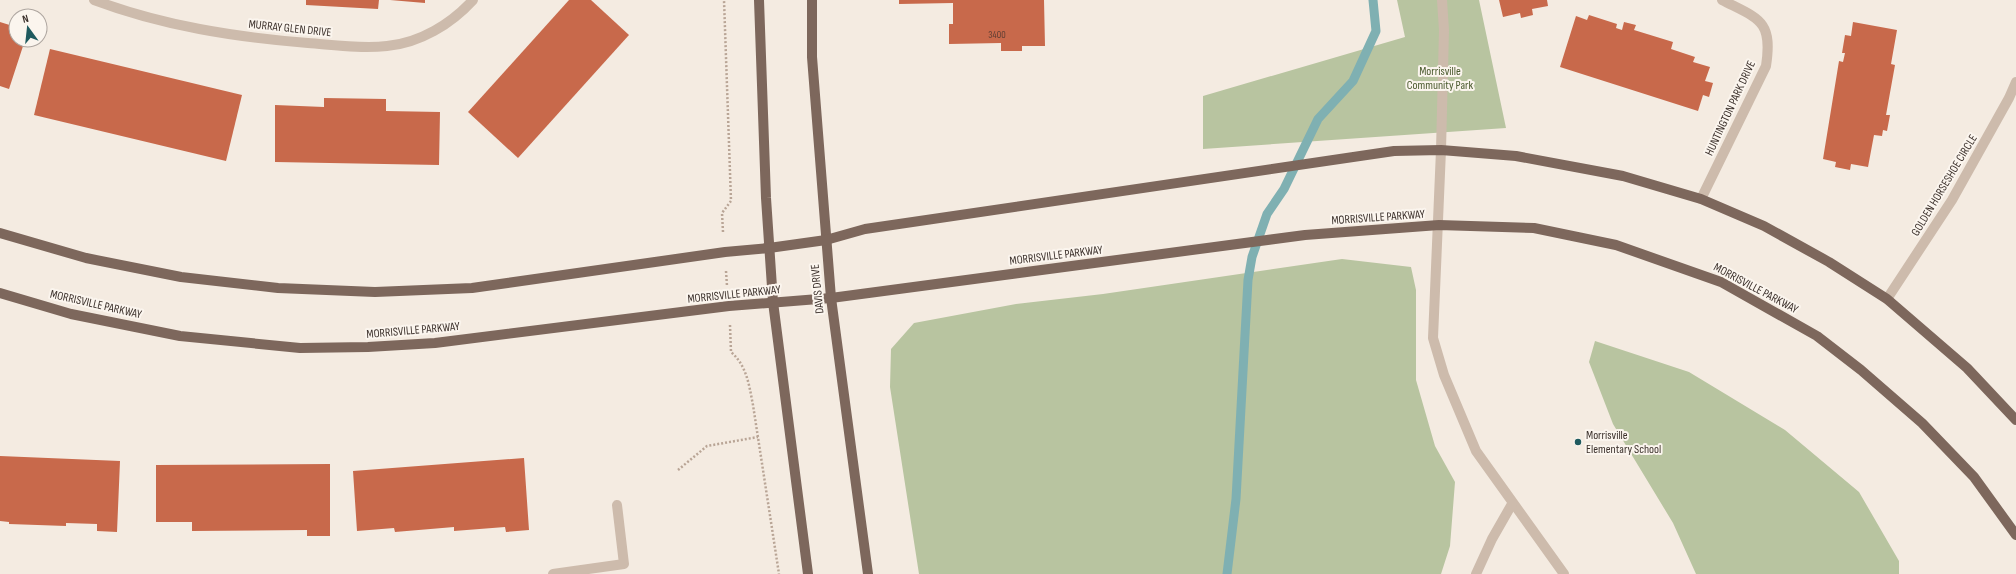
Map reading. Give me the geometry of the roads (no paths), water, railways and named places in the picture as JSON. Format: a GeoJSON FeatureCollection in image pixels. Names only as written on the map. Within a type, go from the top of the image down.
{"type":"FeatureCollection","features":[{"type":"Feature","properties":{"kind":"main road"},"geometry":{"type":"LineString","coordinates":[[759,0],[772,302],[808,574]]}},
{"type":"Feature","properties":{"kind":"main road","name":"DAVIS DRIVE"},"geometry":{"type":"LineString","coordinates":[[812,0],[812,57],[830,298],[868,574]]}},
{"type":"Feature","properties":{"kind":"main road"},"geometry":{"type":"LineString","coordinates":[[0,233],[86,258],[181,277],[278,288],[375,292],[472,288],[725,252],[769,248],[826,240],[865,230],[1283,166],[1394,152],[1441,150],[1516,156],[1623,176],[1701,199],[1764,226],[1829,262],[1887,299],[1967,368],[2016,420]]}},
{"type":"Feature","properties":{"kind":"main road","name":"MORRISVILLE PARKWAY"},"geometry":{"type":"LineString","coordinates":[[0,293],[71,314],[180,336],[300,348],[368,347],[435,343],[729,306],[830,298],[1305,235],[1439,225],[1534,228],[1616,245],[1673,264],[1728,286],[1817,336],[1867,375],[1922,423],[1974,477],[2016,535]]}},
{"type":"Feature","properties":{"kind":"street","name":"MURRAY GLEN DRIVE"},"geometry":{"type":"LineString","coordinates":[[94,0],[120,10],[185,27],[284,41],[345,46],[387,46],[414,40],[443,26],[461,13],[473,0]]}},
{"type":"Feature","properties":{"kind":"street"},"geometry":{"type":"LineString","coordinates":[[1442,0],[1444,30],[1441,150],[1433,338],[1444,374],[1476,451],[1512,504],[1564,574]]}},
{"type":"Feature","properties":{"kind":"street","name":"HUNTINGTON PARK DRIVE"},"geometry":{"type":"LineString","coordinates":[[1701,199],[1766,66],[1768,49],[1768,34],[1756,17],[1722,0]]}},
{"type":"Feature","properties":{"kind":"street","name":"GOLDEN HORSESHOE CIRCLE"},"geometry":{"type":"LineString","coordinates":[[1887,299],[1952,200],[2009,98],[2016,82]]}},
{"type":"Feature","properties":{"kind":"street"},"geometry":{"type":"LineString","coordinates":[[1476,574],[1492,540],[1512,504]]}},
{"type":"Feature","properties":{"kind":"street"},"geometry":{"type":"LineString","coordinates":[[553,574],[624,564],[617,505]]}},
{"type":"Feature","properties":{"kind":"waterway"},"geometry":{"type":"LineString","coordinates":[[1227,574],[1236,499],[1248,280],[1252,257],[1267,214],[1284,189],[1318,119],[1353,81],[1376,31],[1373,0]]}},
{"type":"Feature","properties":{"kind":"place","name":"Morrisville Elementary School"},"geometry":{"type":"Point","coordinates":[1578,442]}},
{"type":"Feature","properties":{"kind":"park label","name":"Morrisville Community Park"},"geometry":{"type":"Point","coordinates":[1440,78]}}]}
